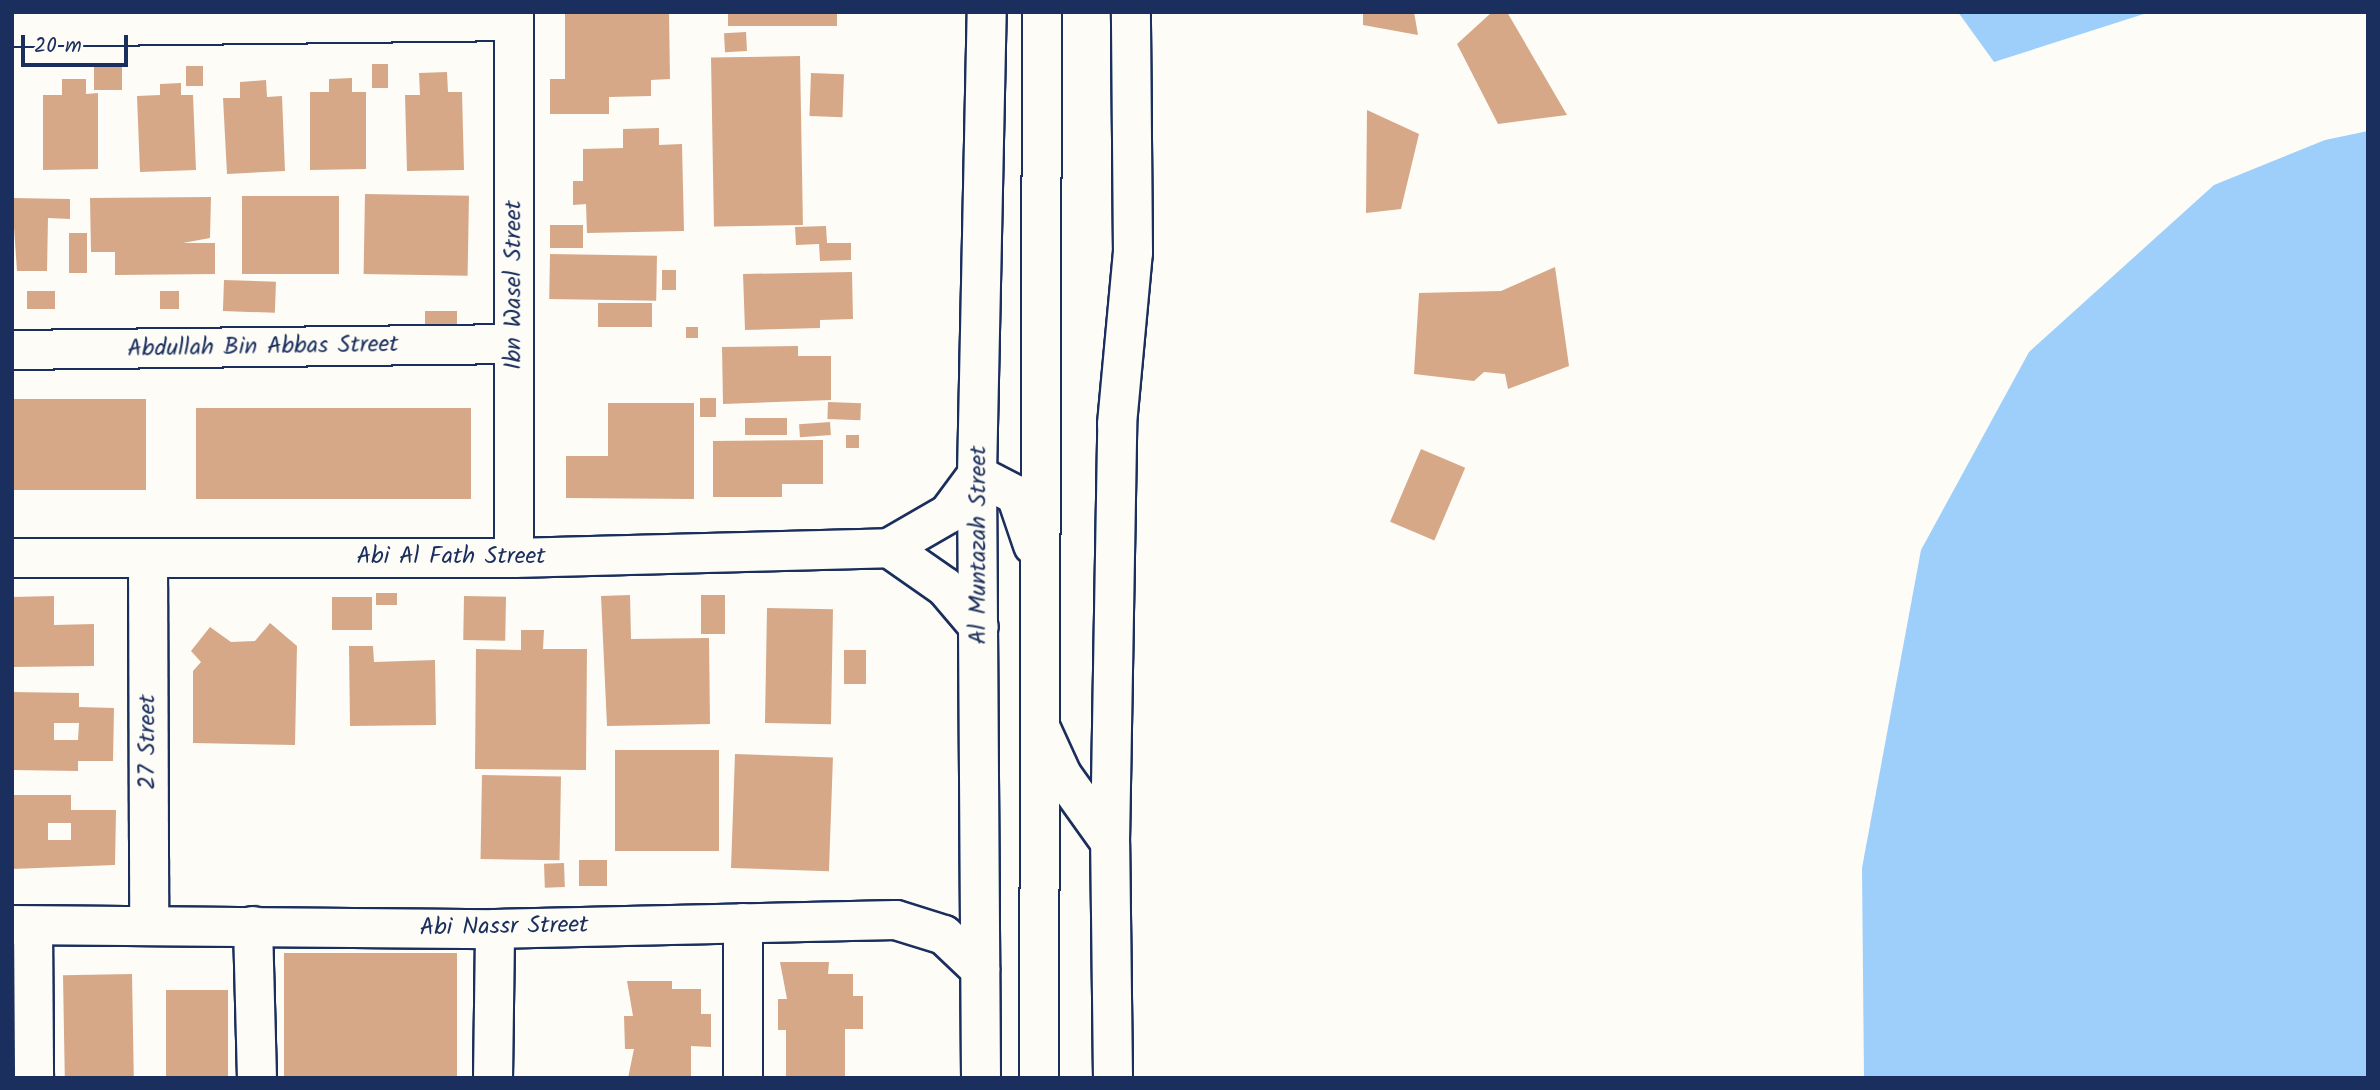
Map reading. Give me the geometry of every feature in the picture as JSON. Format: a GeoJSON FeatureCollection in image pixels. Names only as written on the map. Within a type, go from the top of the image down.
{"type":"FeatureCollection","features":[{"type":"Feature","properties":{"kind":"street","name":"Al Muntazah Street"},"geometry":{"type":"LineString","coordinates":[[981,1078],[977,475],[988,155],[987,12]]}},
{"type":"Feature","properties":{"kind":"street"},"geometry":{"type":"LineString","coordinates":[[1039,1078],[1036,713],[1042,566],[1042,12]]}},
{"type":"Feature","properties":{"kind":"street"},"geometry":{"type":"LineString","coordinates":[[1113,1078],[1110,842],[1117,424],[1133,253],[1131,12]]}},
{"type":"Feature","properties":{"kind":"street"},"geometry":{"type":"LineString","coordinates":[[12,27],[514,16]]}},
{"type":"Feature","properties":{"kind":"street","name":"Ibn Wasel Street"},"geometry":{"type":"LineString","coordinates":[[514,16],[514,558]]}},
{"type":"Feature","properties":{"kind":"street"},"geometry":{"type":"LineString","coordinates":[[988,155],[1004,181],[1011,264],[1032,271],[1043,261]]}},
{"type":"Feature","properties":{"kind":"street","name":"Abdullah Bin Abbas Street"},"geometry":{"type":"LineString","coordinates":[[12,350],[514,344]]}},
{"type":"Feature","properties":{"kind":"street"},"geometry":{"type":"LineString","coordinates":[[977,475],[1016,495],[1042,566]]}},
{"type":"Feature","properties":{"kind":"street","name":"Abi Al Fath Street"},"geometry":{"type":"LineString","coordinates":[[12,558],[514,558],[889,548],[948,514],[977,475]]}},
{"type":"Feature","properties":{"kind":"street"},"geometry":{"type":"LineString","coordinates":[[889,548],[944,587],[979,627]]}},
{"type":"Feature","properties":{"kind":"street","name":"27 Street"},"geometry":{"type":"LineString","coordinates":[[148,558],[149,926]]}},
{"type":"Feature","properties":{"kind":"street"},"geometry":{"type":"LineString","coordinates":[[1036,713],[1062,775],[1110,842]]}},
{"type":"Feature","properties":{"kind":"street"},"geometry":{"type":"LineString","coordinates":[[743,923],[743,1078]]}},
{"type":"Feature","properties":{"kind":"street","name":"Abi Nassr Street"},"geometry":{"type":"LineString","coordinates":[[22,925],[495,929],[743,923],[916,924],[944,935],[980,969]]}},
{"type":"Feature","properties":{"kind":"street"},"geometry":{"type":"LineString","coordinates":[[22,925],[34,1078]]}},
{"type":"Feature","properties":{"kind":"street"},"geometry":{"type":"LineString","coordinates":[[253,926],[257,1078]]}},
{"type":"Feature","properties":{"kind":"street"},"geometry":{"type":"LineString","coordinates":[[494,1078],[495,929]]}},
{"type":"Feature","properties":{"kind":"water"},"geometry":{"type":"Polygon","coordinates":[[[1958,12],[2150,12],[1994,62],[1958,12]]]}},
{"type":"Feature","properties":{"kind":"water"},"geometry":{"type":"Polygon","coordinates":[[[2368,131],[2368,1078],[1864,1078],[1862,868],[1921,550],[2029,352],[2214,185],[2325,140],[2368,131]]]}},
{"type":"Feature","properties":{"kind":"building"},"geometry":{"type":"Polygon","coordinates":[[[565,12],[669,12],[670,79],[651,80],[651,96],[609,97],[609,114],[550,114],[550,79],[565,79],[565,12]]]}},
{"type":"Feature","properties":{"kind":"building"},"geometry":{"type":"Polygon","coordinates":[[[728,12],[837,12],[837,26],[728,26],[728,12]]]}},
{"type":"Feature","properties":{"kind":"building"},"geometry":{"type":"Polygon","coordinates":[[[1363,12],[1414,12],[1418,35],[1363,25],[1363,12]]]}},
{"type":"Feature","properties":{"kind":"building"},"geometry":{"type":"Polygon","coordinates":[[[1492,12],[1507,12],[1567,115],[1498,124],[1457,44],[1492,12]]]}},
{"type":"Feature","properties":{"kind":"building"},"geometry":{"type":"Polygon","coordinates":[[[746,32],[747,51],[725,52],[724,33],[746,32]]]}},
{"type":"Feature","properties":{"kind":"building"},"geometry":{"type":"Polygon","coordinates":[[[800,56],[803,225],[714,227],[711,58],[800,56]]]}},
{"type":"Feature","properties":{"kind":"building"},"geometry":{"type":"Polygon","coordinates":[[[94,63],[122,63],[122,90],[94,90],[94,63]]]}},
{"type":"Feature","properties":{"kind":"building"},"geometry":{"type":"Polygon","coordinates":[[[372,64],[388,64],[388,88],[372,88],[372,64]]]}},
{"type":"Feature","properties":{"kind":"building"},"geometry":{"type":"Polygon","coordinates":[[[186,66],[203,66],[203,86],[186,86],[186,66]]]}},
{"type":"Feature","properties":{"kind":"building"},"geometry":{"type":"Polygon","coordinates":[[[447,72],[448,92],[462,92],[464,170],[407,171],[405,95],[420,95],[419,73],[447,72]]]}},
{"type":"Feature","properties":{"kind":"building"},"geometry":{"type":"Polygon","coordinates":[[[811,73],[844,74],[842,117],[809,116],[811,73]]]}},
{"type":"Feature","properties":{"kind":"building"},"geometry":{"type":"Polygon","coordinates":[[[352,78],[352,92],[366,92],[366,169],[310,170],[310,92],[329,92],[329,79],[352,78]]]}},
{"type":"Feature","properties":{"kind":"building"},"geometry":{"type":"Polygon","coordinates":[[[62,79],[86,79],[86,94],[98,93],[98,169],[43,170],[43,95],[62,95],[62,79]]]}},
{"type":"Feature","properties":{"kind":"building"},"geometry":{"type":"Polygon","coordinates":[[[266,80],[267,97],[282,96],[285,171],[227,174],[223,98],[240,98],[240,82],[266,80]]]}},
{"type":"Feature","properties":{"kind":"building"},"geometry":{"type":"Polygon","coordinates":[[[181,83],[181,95],[193,95],[196,170],[140,172],[137,96],[160,95],[160,84],[181,83]]]}},
{"type":"Feature","properties":{"kind":"building"},"geometry":{"type":"Polygon","coordinates":[[[1367,110],[1419,134],[1401,209],[1366,213],[1367,110]]]}},
{"type":"Feature","properties":{"kind":"building"},"geometry":{"type":"Polygon","coordinates":[[[659,128],[659,145],[682,144],[684,231],[587,233],[586,204],[573,205],[573,181],[583,181],[583,149],[623,148],[623,129],[659,128]]]}},
{"type":"Feature","properties":{"kind":"building"},"geometry":{"type":"Polygon","coordinates":[[[365,194],[469,196],[468,276],[364,274],[365,194]]]}},
{"type":"Feature","properties":{"kind":"building"},"geometry":{"type":"Polygon","coordinates":[[[242,196],[339,196],[339,274],[242,274],[242,196]]]}},
{"type":"Feature","properties":{"kind":"building"},"geometry":{"type":"Polygon","coordinates":[[[211,197],[210,238],[183,243],[215,243],[215,274],[115,275],[115,252],[91,252],[90,198],[211,197]]]}},
{"type":"Feature","properties":{"kind":"building"},"geometry":{"type":"Polygon","coordinates":[[[12,198],[70,199],[70,219],[48,218],[47,271],[17,271],[12,198]]]}},
{"type":"Feature","properties":{"kind":"building"},"geometry":{"type":"Polygon","coordinates":[[[550,225],[583,225],[583,248],[550,248],[550,225]]]}},
{"type":"Feature","properties":{"kind":"building"},"geometry":{"type":"Polygon","coordinates":[[[826,226],[827,243],[851,243],[851,260],[820,261],[819,244],[796,245],[795,227],[826,226]]]}},
{"type":"Feature","properties":{"kind":"building"},"geometry":{"type":"Polygon","coordinates":[[[69,233],[87,233],[87,273],[69,273],[69,233]]]}},
{"type":"Feature","properties":{"kind":"building"},"geometry":{"type":"Polygon","coordinates":[[[550,254],[657,256],[656,301],[549,299],[550,254]]]}},
{"type":"Feature","properties":{"kind":"building"},"geometry":{"type":"Polygon","coordinates":[[[1555,267],[1569,366],[1508,389],[1505,374],[1484,372],[1474,381],[1414,374],[1419,293],[1501,291],[1555,267]]]}},
{"type":"Feature","properties":{"kind":"building"},"geometry":{"type":"Polygon","coordinates":[[[662,270],[676,270],[676,290],[662,290],[662,270]]]}},
{"type":"Feature","properties":{"kind":"building"},"geometry":{"type":"Polygon","coordinates":[[[852,272],[853,319],[820,320],[820,328],[745,330],[743,274],[852,272]]]}},
{"type":"Feature","properties":{"kind":"building"},"geometry":{"type":"Polygon","coordinates":[[[224,280],[276,282],[275,313],[223,311],[224,280]]]}},
{"type":"Feature","properties":{"kind":"building"},"geometry":{"type":"Polygon","coordinates":[[[27,291],[55,291],[55,309],[27,309],[27,291]]]}},
{"type":"Feature","properties":{"kind":"building"},"geometry":{"type":"Polygon","coordinates":[[[160,291],[179,291],[179,309],[160,309],[160,291]]]}},
{"type":"Feature","properties":{"kind":"building"},"geometry":{"type":"Polygon","coordinates":[[[598,303],[652,303],[652,327],[598,327],[598,303]]]}},
{"type":"Feature","properties":{"kind":"building"},"geometry":{"type":"Polygon","coordinates":[[[425,311],[457,311],[457,332],[425,332],[425,311]]]}},
{"type":"Feature","properties":{"kind":"building"},"geometry":{"type":"Polygon","coordinates":[[[686,327],[698,327],[698,338],[686,338],[686,327]]]}},
{"type":"Feature","properties":{"kind":"building"},"geometry":{"type":"Polygon","coordinates":[[[798,346],[798,356],[831,356],[831,400],[723,404],[722,347],[798,346]]]}},
{"type":"Feature","properties":{"kind":"building"},"geometry":{"type":"Polygon","coordinates":[[[700,398],[716,398],[716,417],[700,417],[700,398]]]}},
{"type":"Feature","properties":{"kind":"building"},"geometry":{"type":"Polygon","coordinates":[[[12,399],[146,399],[146,490],[12,490],[12,399]]]}},
{"type":"Feature","properties":{"kind":"building"},"geometry":{"type":"Polygon","coordinates":[[[828,402],[861,403],[860,420],[827,419],[828,402]]]}},
{"type":"Feature","properties":{"kind":"building"},"geometry":{"type":"Polygon","coordinates":[[[608,403],[694,403],[694,499],[566,498],[566,456],[608,456],[608,403]]]}},
{"type":"Feature","properties":{"kind":"building"},"geometry":{"type":"Polygon","coordinates":[[[196,408],[471,408],[471,499],[196,499],[196,408]]]}},
{"type":"Feature","properties":{"kind":"building"},"geometry":{"type":"Polygon","coordinates":[[[745,418],[787,418],[787,435],[745,435],[745,418]]]}},
{"type":"Feature","properties":{"kind":"building"},"geometry":{"type":"Polygon","coordinates":[[[830,422],[831,435],[800,437],[799,424],[830,422]]]}},
{"type":"Feature","properties":{"kind":"building"},"geometry":{"type":"Polygon","coordinates":[[[846,435],[859,435],[859,448],[846,448],[846,435]]]}},
{"type":"Feature","properties":{"kind":"building"},"geometry":{"type":"Polygon","coordinates":[[[823,440],[823,484],[782,484],[782,497],[713,497],[713,441],[823,440]]]}},
{"type":"Feature","properties":{"kind":"building"},"geometry":{"type":"Polygon","coordinates":[[[1421,449],[1465,468],[1434,540],[1390,522],[1421,449]]]}},
{"type":"Feature","properties":{"kind":"building"},"geometry":{"type":"Polygon","coordinates":[[[376,593],[397,593],[397,605],[376,605],[376,593]]]}},
{"type":"Feature","properties":{"kind":"building"},"geometry":{"type":"Polygon","coordinates":[[[630,595],[631,639],[709,638],[710,724],[607,726],[601,596],[630,595]]]}},
{"type":"Feature","properties":{"kind":"building"},"geometry":{"type":"Polygon","coordinates":[[[701,595],[725,595],[725,634],[701,634],[701,595]]]}},
{"type":"Feature","properties":{"kind":"building"},"geometry":{"type":"Polygon","coordinates":[[[54,596],[54,625],[94,624],[94,666],[12,667],[12,597],[54,596]]]}},
{"type":"Feature","properties":{"kind":"building"},"geometry":{"type":"Polygon","coordinates":[[[464,596],[506,597],[505,641],[463,640],[464,596]]]}},
{"type":"Feature","properties":{"kind":"building"},"geometry":{"type":"Polygon","coordinates":[[[332,597],[372,597],[372,630],[332,630],[332,597]]]}},
{"type":"Feature","properties":{"kind":"building"},"geometry":{"type":"Polygon","coordinates":[[[767,608],[833,609],[831,724],[765,723],[767,608]]]}},
{"type":"Feature","properties":{"kind":"building"},"geometry":{"type":"Polygon","coordinates":[[[270,623],[297,646],[295,745],[193,743],[193,671],[201,662],[191,651],[210,627],[231,642],[255,641],[270,623]]]}},
{"type":"Feature","properties":{"kind":"building"},"geometry":{"type":"Polygon","coordinates":[[[521,630],[544,630],[543,649],[587,649],[586,770],[475,769],[476,649],[521,650],[521,630]]]}},
{"type":"Feature","properties":{"kind":"building"},"geometry":{"type":"Polygon","coordinates":[[[349,646],[373,646],[374,662],[435,660],[436,725],[350,726],[349,646]]]}},
{"type":"Feature","properties":{"kind":"building"},"geometry":{"type":"Polygon","coordinates":[[[844,650],[866,650],[866,684],[844,684],[844,650]]]}},
{"type":"Feature","properties":{"kind":"building"},"geometry":{"type":"Polygon","coordinates":[[[12,692],[79,693],[79,707],[114,708],[113,761],[78,761],[78,771],[12,770],[12,692]],[[54,723],[54,740],[78,740],[79,723],[54,723]]]}},
{"type":"Feature","properties":{"kind":"building"},"geometry":{"type":"Polygon","coordinates":[[[615,750],[719,750],[719,851],[615,851],[615,750]]]}},
{"type":"Feature","properties":{"kind":"building"},"geometry":{"type":"Polygon","coordinates":[[[735,754],[833,757],[829,871],[731,868],[735,754]]]}},
{"type":"Feature","properties":{"kind":"building"},"geometry":{"type":"Polygon","coordinates":[[[482,775],[561,776],[560,860],[481,859],[482,775]]]}},
{"type":"Feature","properties":{"kind":"building"},"geometry":{"type":"Polygon","coordinates":[[[12,795],[71,795],[71,810],[116,810],[115,865],[12,869],[12,795]],[[48,823],[48,840],[71,840],[71,823],[48,823]]]}},
{"type":"Feature","properties":{"kind":"building"},"geometry":{"type":"Polygon","coordinates":[[[579,860],[607,860],[607,886],[579,886],[579,860]]]}},
{"type":"Feature","properties":{"kind":"building"},"geometry":{"type":"Polygon","coordinates":[[[564,863],[565,887],[545,888],[544,864],[564,863]]]}},
{"type":"Feature","properties":{"kind":"building"},"geometry":{"type":"Polygon","coordinates":[[[284,953],[457,953],[457,1078],[284,1078],[284,953]]]}},
{"type":"Feature","properties":{"kind":"building"},"geometry":{"type":"Polygon","coordinates":[[[780,962],[829,962],[828,974],[853,974],[853,996],[863,996],[863,1029],[845,1029],[845,1078],[786,1078],[786,1030],[778,1030],[778,999],[787,999],[780,962]]]}},
{"type":"Feature","properties":{"kind":"building"},"geometry":{"type":"Polygon","coordinates":[[[132,974],[134,1078],[65,1078],[63,975],[132,974]]]}},
{"type":"Feature","properties":{"kind":"building"},"geometry":{"type":"Polygon","coordinates":[[[627,981],[672,981],[672,989],[701,989],[701,1014],[711,1014],[711,1047],[691,1046],[691,1078],[628,1078],[634,1049],[625,1049],[624,1016],[633,1016],[627,981]]]}},
{"type":"Feature","properties":{"kind":"building"},"geometry":{"type":"Polygon","coordinates":[[[166,990],[228,990],[228,1078],[166,1078],[166,990]]]}}]}
